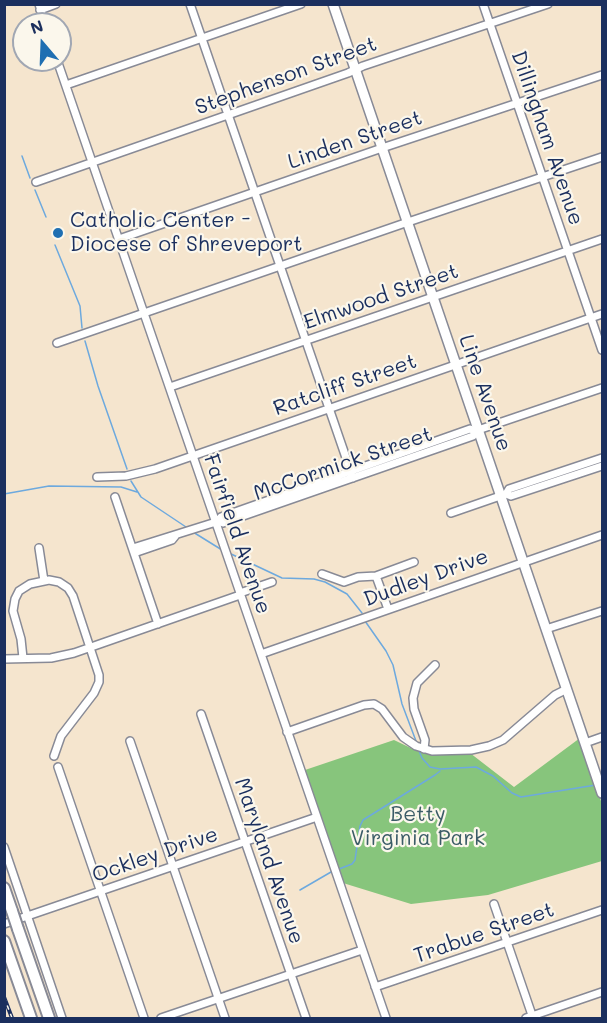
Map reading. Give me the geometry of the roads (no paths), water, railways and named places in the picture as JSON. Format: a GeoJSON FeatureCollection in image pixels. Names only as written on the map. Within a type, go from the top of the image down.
{"type":"FeatureCollection","features":[{"type":"Feature","properties":{"kind":"highway"},"geometry":{"type":"LineString","coordinates":[[4,888],[49,1018]]}},
{"type":"Feature","properties":{"kind":"highway"},"geometry":{"type":"LineString","coordinates":[[4,941],[31,1018]]}},
{"type":"Feature","properties":{"kind":"main road","name":"Line Avenue"},"geometry":{"type":"LineString","coordinates":[[333,4],[434,296],[477,430],[503,495],[523,561],[602,793]]}},
{"type":"Feature","properties":{"kind":"street"},"geometry":{"type":"LineString","coordinates":[[39,7],[56,4]]}},
{"type":"Feature","properties":{"kind":"street"},"geometry":{"type":"LineString","coordinates":[[190,4],[352,474]]}},
{"type":"Feature","properties":{"kind":"street"},"geometry":{"type":"LineString","coordinates":[[66,85],[301,4]]}},
{"type":"Feature","properties":{"kind":"street","name":"Dillingham Avenue"},"geometry":{"type":"LineString","coordinates":[[483,4],[603,350]]}},
{"type":"Feature","properties":{"kind":"street","name":"Stephenson Street"},"geometry":{"type":"LineString","coordinates":[[36,182],[228,116],[355,69],[548,4]]}},
{"type":"Feature","properties":{"kind":"street","name":"Fairfield Avenue"},"geometry":{"type":"LineString","coordinates":[[61,72],[386,1018]]}},
{"type":"Feature","properties":{"kind":"street","name":"Linden Street"},"geometry":{"type":"LineString","coordinates":[[119,239],[603,75]]}},
{"type":"Feature","properties":{"kind":"street"},"geometry":{"type":"LineString","coordinates":[[57,343],[603,157]]}},
{"type":"Feature","properties":{"kind":"street","name":"Elmwood Street"},"geometry":{"type":"LineString","coordinates":[[170,387],[603,239]]}},
{"type":"Feature","properties":{"kind":"street","name":"Ratcliff Street"},"geometry":{"type":"LineString","coordinates":[[97,477],[134,475],[193,456],[456,363],[603,314]]}},
{"type":"Feature","properties":{"kind":"street","name":"McCormick Street"},"geometry":{"type":"LineString","coordinates":[[134,550],[170,535],[217,521],[221,516],[282,499],[416,452],[470,429],[477,430],[603,388]]}},
{"type":"Feature","properties":{"kind":"street"},"geometry":{"type":"LineString","coordinates":[[451,513],[503,495],[509,489],[603,458]]}},
{"type":"Feature","properties":{"kind":"street"},"geometry":{"type":"LineString","coordinates":[[503,495],[511,496],[603,466]]}},
{"type":"Feature","properties":{"kind":"street"},"geometry":{"type":"LineString","coordinates":[[115,497],[158,624]]}},
{"type":"Feature","properties":{"kind":"street","name":"Dudley Drive"},"geometry":{"type":"LineString","coordinates":[[261,654],[603,535]]}},
{"type":"Feature","properties":{"kind":"street"},"geometry":{"type":"LineString","coordinates":[[39,548],[44,581]]}},
{"type":"Feature","properties":{"kind":"street"},"geometry":{"type":"LineString","coordinates":[[322,574],[344,582],[358,577],[376,576],[414,562]]}},
{"type":"Feature","properties":{"kind":"street"},"geometry":{"type":"LineString","coordinates":[[376,576],[388,609]]}},
{"type":"Feature","properties":{"kind":"street"},"geometry":{"type":"LineString","coordinates":[[22,658],[21,636],[13,611],[17,594],[24,587],[44,581],[59,582],[70,591],[99,675],[97,688],[61,736],[54,756]]}},
{"type":"Feature","properties":{"kind":"street"},"geometry":{"type":"LineString","coordinates":[[4,659],[56,657],[90,648],[272,582]]}},
{"type":"Feature","properties":{"kind":"street"},"geometry":{"type":"LineString","coordinates":[[546,630],[603,611]]}},
{"type":"Feature","properties":{"kind":"street"},"geometry":{"type":"LineString","coordinates":[[424,749],[425,740],[414,709],[413,698],[417,683],[435,665]]}},
{"type":"Feature","properties":{"kind":"street"},"geometry":{"type":"LineString","coordinates":[[287,732],[364,705],[374,704],[382,709],[406,740],[424,749],[471,750],[499,742],[555,695],[567,689]]}},
{"type":"Feature","properties":{"kind":"street","name":"Maryland Avenue"},"geometry":{"type":"LineString","coordinates":[[201,714],[306,1018]]}},
{"type":"Feature","properties":{"kind":"street"},"geometry":{"type":"LineString","coordinates":[[585,743],[603,737]]}},
{"type":"Feature","properties":{"kind":"street"},"geometry":{"type":"LineString","coordinates":[[130,741],[225,1018]]}},
{"type":"Feature","properties":{"kind":"street"},"geometry":{"type":"LineString","coordinates":[[58,767],[144,1018]]}},
{"type":"Feature","properties":{"kind":"street","name":"Ockley Drive"},"geometry":{"type":"LineString","coordinates":[[4,924],[317,817]]}},
{"type":"Feature","properties":{"kind":"street"},"geometry":{"type":"LineString","coordinates":[[4,847],[62,1018]]}},
{"type":"Feature","properties":{"kind":"street"},"geometry":{"type":"LineString","coordinates":[[494,904],[531,1018],[603,992]]}},
{"type":"Feature","properties":{"kind":"street","name":"Trabue Street"},"geometry":{"type":"LineString","coordinates":[[375,987],[603,910]]}},
{"type":"Feature","properties":{"kind":"street"},"geometry":{"type":"LineString","coordinates":[[161,1018],[362,950]]}},
{"type":"Feature","properties":{"kind":"waterway"},"geometry":{"type":"LineString","coordinates":[[22,156],[30,178]]}},
{"type":"Feature","properties":{"kind":"waterway"},"geometry":{"type":"LineString","coordinates":[[35,190],[46,217]]}},
{"type":"Feature","properties":{"kind":"waterway"},"geometry":{"type":"LineString","coordinates":[[55,245],[80,306],[82,328]]}},
{"type":"Feature","properties":{"kind":"waterway"},"geometry":{"type":"LineString","coordinates":[[85,341],[127,469]]}},
{"type":"Feature","properties":{"kind":"waterway"},"geometry":{"type":"LineString","coordinates":[[131,481],[141,497],[186,527]]}},
{"type":"Feature","properties":{"kind":"waterway"},"geometry":{"type":"LineString","coordinates":[[4,494],[49,486],[121,487],[137,492]]}},
{"type":"Feature","properties":{"kind":"waterway"},"geometry":{"type":"LineString","coordinates":[[193,532],[222,550]]}},
{"type":"Feature","properties":{"kind":"waterway"},"geometry":{"type":"LineString","coordinates":[[229,553],[282,578],[314,579],[325,582],[347,594],[362,613]]}},
{"type":"Feature","properties":{"kind":"waterway"},"geometry":{"type":"LineString","coordinates":[[365,621],[393,665],[402,704],[416,741]]}},
{"type":"Feature","properties":{"kind":"waterway"},"geometry":{"type":"LineString","coordinates":[[419,751],[430,767],[440,769],[476,767],[493,776],[512,793],[521,797],[596,785]]}},
{"type":"Feature","properties":{"kind":"waterway"},"geometry":{"type":"LineString","coordinates":[[339,869],[352,864],[355,860],[363,820],[440,771]]}},
{"type":"Feature","properties":{"kind":"waterway"},"geometry":{"type":"LineString","coordinates":[[300,890],[331,872]]}},
{"type":"Feature","properties":{"kind":"railway"},"geometry":{"type":"LineString","coordinates":[[4,997],[12,1018]]}},
{"type":"Feature","properties":{"kind":"place","name":"Catholic Center - Diocese of Shreveport"},"geometry":{"type":"Point","coordinates":[58,233]}},
{"type":"Feature","properties":{"kind":"park label","name":"Betty Virginia Park"},"geometry":{"type":"Point","coordinates":[418,827]}}]}
